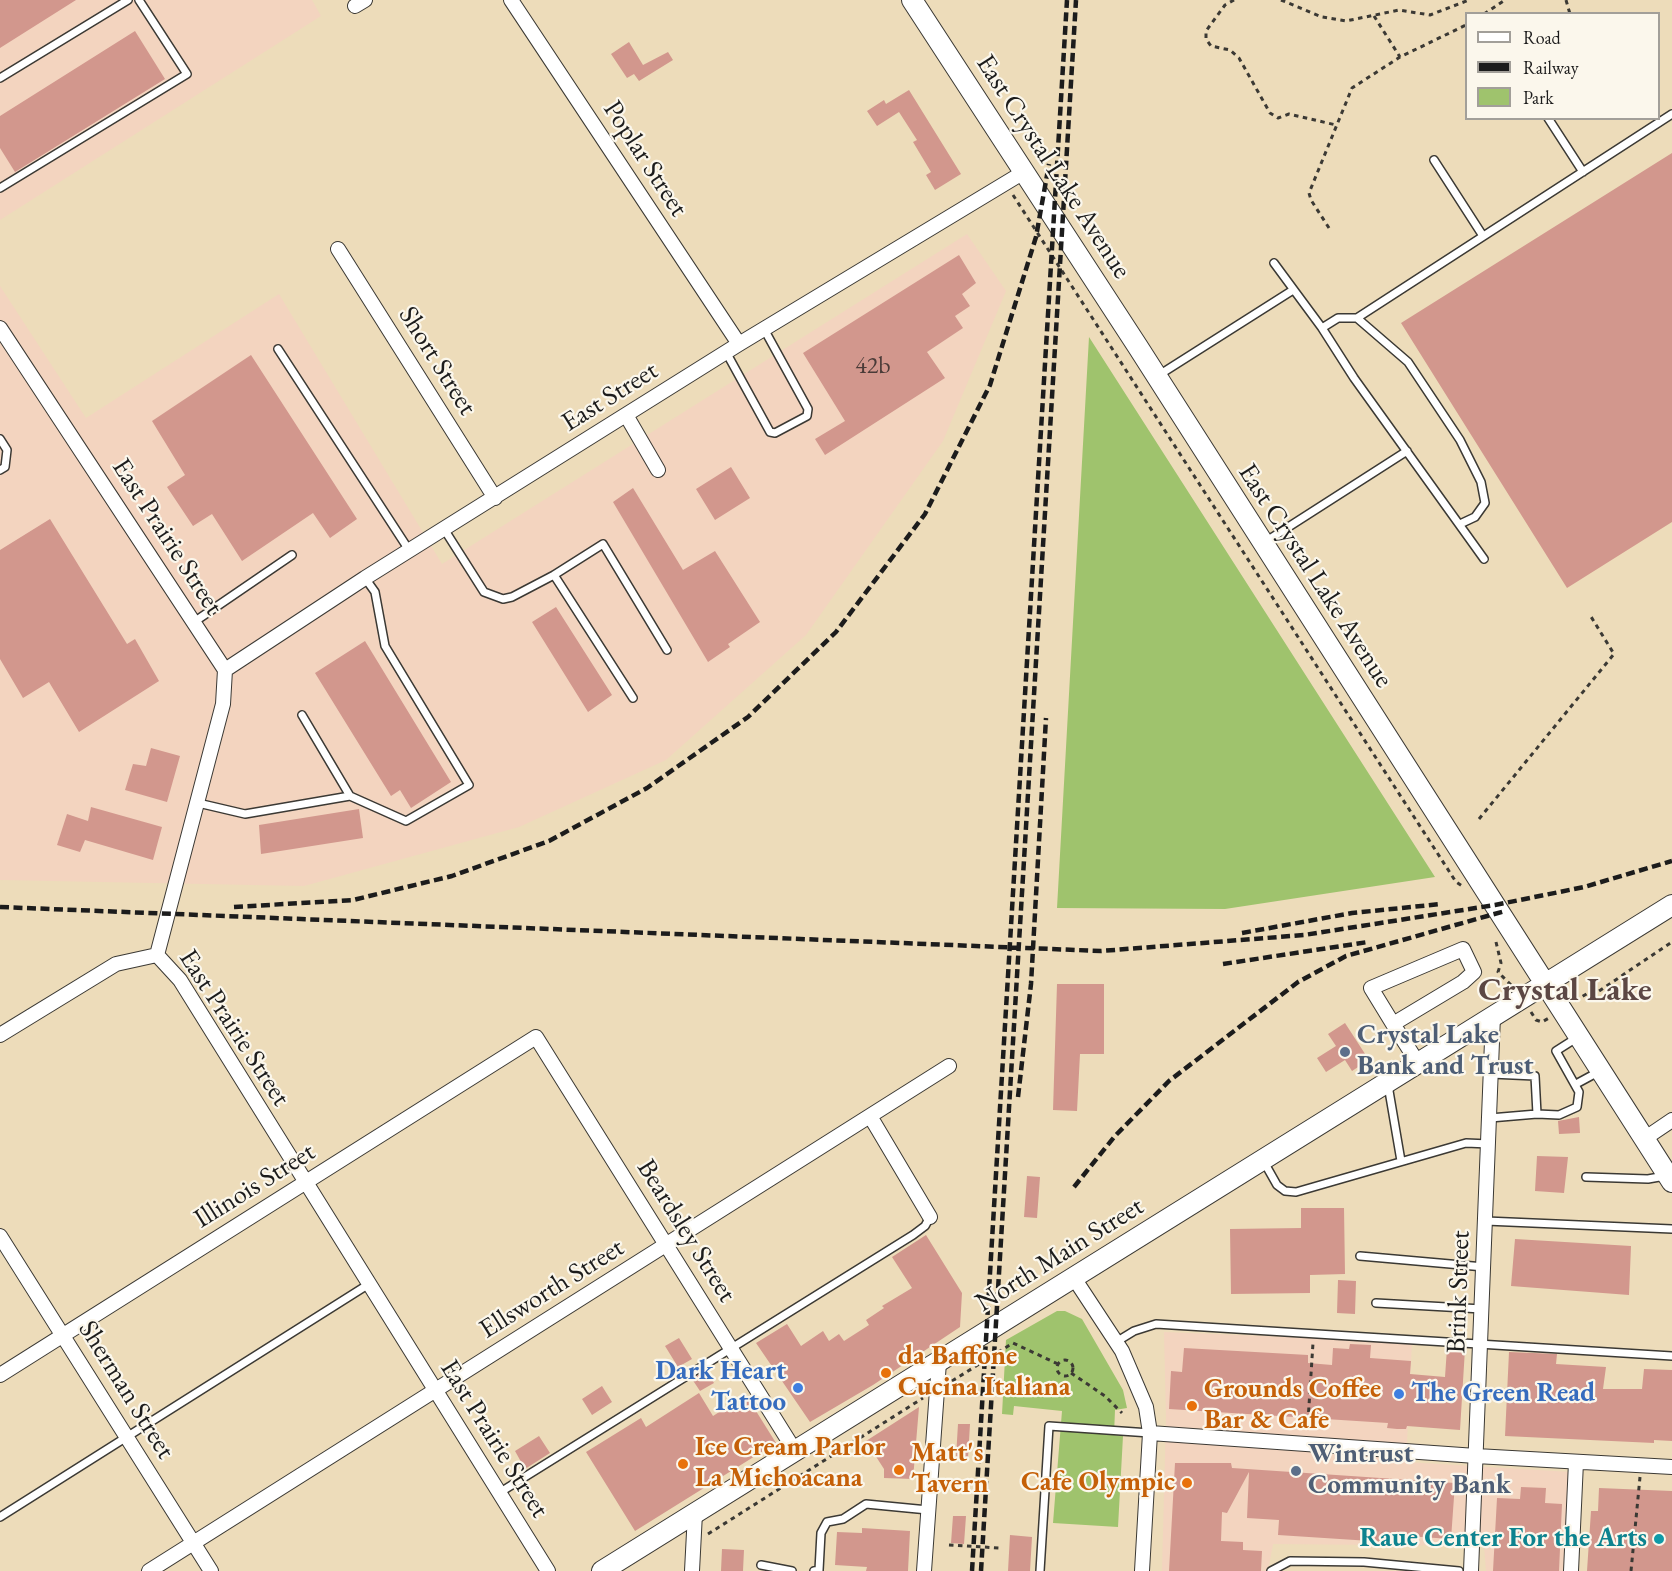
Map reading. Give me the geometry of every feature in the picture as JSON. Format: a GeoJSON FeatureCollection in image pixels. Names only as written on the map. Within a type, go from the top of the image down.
{"type":"FeatureCollection","features":[{"type":"Feature","properties":{"kind":"street","name":"Poplar Street"},"geometry":{"type":"LineString","coordinates":[[511,0],[739,344]]}},
{"type":"Feature","properties":{"kind":"street","name":"East Crystal Lake Avenue"},"geometry":{"type":"LineString","coordinates":[[912,0],[1157,376],[1670,1179]]}},
{"type":"Feature","properties":{"kind":"street","name":"East Street"},"geometry":{"type":"LineString","coordinates":[[225,670],[364,578],[726,352],[1024,172]]}},
{"type":"Feature","properties":{"kind":"street","name":"Short Street"},"geometry":{"type":"LineString","coordinates":[[338,249],[495,498]]}},
{"type":"Feature","properties":{"kind":"street","name":"East Prairie Street"},"geometry":{"type":"LineString","coordinates":[[0,328],[225,670],[223,704],[157,955],[180,980],[548,1571]]}},
{"type":"Feature","properties":{"kind":"street"},"geometry":{"type":"LineString","coordinates":[[626,415],[658,470]]}},
{"type":"Feature","properties":{"kind":"street","name":"North Main Street"},"geometry":{"type":"LineString","coordinates":[[602,1571],[1672,905]]}},
{"type":"Feature","properties":{"kind":"street"},"geometry":{"type":"LineString","coordinates":[[1393,1024],[1463,982],[1474,972],[1463,949],[1371,988],[1393,1024],[1418,1063]]}},
{"type":"Feature","properties":{"kind":"street"},"geometry":{"type":"LineString","coordinates":[[0,1035],[116,964],[157,955]]}},
{"type":"Feature","properties":{"kind":"street","name":"Brink Street"},"geometry":{"type":"LineString","coordinates":[[1471,1571],[1493,1016]]}},
{"type":"Feature","properties":{"kind":"street","name":"Illinois Street"},"geometry":{"type":"LineString","coordinates":[[0,1375],[536,1037]]}},
{"type":"Feature","properties":{"kind":"street","name":"Beardsley Street"},"geometry":{"type":"LineString","coordinates":[[536,1037],[795,1451]]}},
{"type":"Feature","properties":{"kind":"street","name":"Ellsworth Street"},"geometry":{"type":"LineString","coordinates":[[149,1571],[949,1066]]}},
{"type":"Feature","properties":{"kind":"street"},"geometry":{"type":"LineString","coordinates":[[870,1116],[930,1216]]}},
{"type":"Feature","properties":{"kind":"street"},"geometry":{"type":"LineString","coordinates":[[1644,1139],[1672,1120]]}},
{"type":"Feature","properties":{"kind":"street","name":"Sherman Street"},"geometry":{"type":"LineString","coordinates":[[0,1236],[211,1571]]}},
{"type":"Feature","properties":{"kind":"street"},"geometry":{"type":"LineString","coordinates":[[1074,1278],[1116,1342],[1137,1382],[1146,1407],[1150,1433],[1142,1571]]}},
{"type":"Feature","properties":{"kind":"street"},"geometry":{"type":"LineString","coordinates":[[924,1571],[939,1362]]}},
{"type":"Feature","properties":{"kind":"street"},"geometry":{"type":"LineString","coordinates":[[1150,1433],[1672,1467]]}},
{"type":"Feature","properties":{"kind":"street"},"geometry":{"type":"LineString","coordinates":[[1571,1571],[1576,1462]]}},
{"type":"Feature","properties":{"kind":"street"},"geometry":{"type":"LineString","coordinates":[[692,1571],[695,1513]]}},
{"type":"Feature","properties":{"kind":"lane"},"geometry":{"type":"LineString","coordinates":[[0,78],[128,0]]}},
{"type":"Feature","properties":{"kind":"lane"},"geometry":{"type":"LineString","coordinates":[[0,188],[187,74],[139,0]]}},
{"type":"Feature","properties":{"kind":"lane"},"geometry":{"type":"LineString","coordinates":[[1322,328],[1338,318],[1357,318],[1672,114]]}},
{"type":"Feature","properties":{"kind":"lane"},"geometry":{"type":"LineString","coordinates":[[1549,120],[1583,172]]}},
{"type":"Feature","properties":{"kind":"lane"},"geometry":{"type":"LineString","coordinates":[[1434,160],[1483,236]]}},
{"type":"Feature","properties":{"kind":"lane"},"geometry":{"type":"LineString","coordinates":[[1274,263],[1484,559]]}},
{"type":"Feature","properties":{"kind":"lane"},"geometry":{"type":"LineString","coordinates":[[1157,376],[1293,290]]}},
{"type":"Feature","properties":{"kind":"lane"},"geometry":{"type":"LineString","coordinates":[[1357,318],[1408,362],[1460,440],[1481,482],[1485,503],[1475,517],[1460,524]]}},
{"type":"Feature","properties":{"kind":"lane"},"geometry":{"type":"LineString","coordinates":[[726,352],[770,432],[775,433],[807,416],[808,409],[764,329]]}},
{"type":"Feature","properties":{"kind":"lane"},"geometry":{"type":"LineString","coordinates":[[278,350],[409,550]]}},
{"type":"Feature","properties":{"kind":"lane"},"geometry":{"type":"LineString","coordinates":[[0,439],[7,450],[5,466],[0,470]]}},
{"type":"Feature","properties":{"kind":"lane"},"geometry":{"type":"LineString","coordinates":[[1262,543],[1407,451]]}},
{"type":"Feature","properties":{"kind":"lane"},"geometry":{"type":"LineString","coordinates":[[444,529],[484,591],[494,597],[512,597],[554,575],[603,544],[667,650]]}},
{"type":"Feature","properties":{"kind":"lane"},"geometry":{"type":"LineString","coordinates":[[194,622],[292,555]]}},
{"type":"Feature","properties":{"kind":"lane"},"geometry":{"type":"LineString","coordinates":[[554,575],[633,698]]}},
{"type":"Feature","properties":{"kind":"lane"},"geometry":{"type":"LineString","coordinates":[[198,803],[245,814],[350,796],[406,820],[469,785],[385,646],[375,592],[364,578]]}},
{"type":"Feature","properties":{"kind":"lane"},"geometry":{"type":"LineString","coordinates":[[302,715],[350,796]]}},
{"type":"Feature","properties":{"kind":"lane"},"geometry":{"type":"LineString","coordinates":[[1490,1118],[1537,1114],[1559,1115],[1577,1107],[1579,1092],[1576,1084],[1556,1051],[1578,1037]]}},
{"type":"Feature","properties":{"kind":"lane"},"geometry":{"type":"LineString","coordinates":[[1576,1084],[1600,1070]]}},
{"type":"Feature","properties":{"kind":"lane"},"geometry":{"type":"LineString","coordinates":[[1491,1074],[1535,1076],[1537,1114]]}},
{"type":"Feature","properties":{"kind":"lane"},"geometry":{"type":"LineString","coordinates":[[1387,1082],[1401,1161]]}},
{"type":"Feature","properties":{"kind":"lane"},"geometry":{"type":"LineString","coordinates":[[1263,1160],[1277,1185],[1285,1191],[1296,1192],[1466,1143],[1489,1144]]}},
{"type":"Feature","properties":{"kind":"lane"},"geometry":{"type":"LineString","coordinates":[[1586,1177],[1670,1179]]}},
{"type":"Feature","properties":{"kind":"lane"},"geometry":{"type":"LineString","coordinates":[[499,1493],[913,1235],[925,1226],[930,1216]]}},
{"type":"Feature","properties":{"kind":"lane"},"geometry":{"type":"LineString","coordinates":[[1486,1221],[1672,1229]]}},
{"type":"Feature","properties":{"kind":"lane"},"geometry":{"type":"LineString","coordinates":[[1360,1256],[1484,1267]]}},
{"type":"Feature","properties":{"kind":"lane"},"geometry":{"type":"LineString","coordinates":[[0,1517],[369,1284]]}},
{"type":"Feature","properties":{"kind":"lane"},"geometry":{"type":"LineString","coordinates":[[1377,1303],[1482,1309]]}},
{"type":"Feature","properties":{"kind":"lane"},"geometry":{"type":"LineString","coordinates":[[1116,1342],[1134,1331],[1156,1324],[1481,1342],[1672,1356]]}},
{"type":"Feature","properties":{"kind":"lane"},"geometry":{"type":"LineString","coordinates":[[1040,1571],[1048,1426],[1150,1433]]}},
{"type":"Feature","properties":{"kind":"lane"},"geometry":{"type":"LineString","coordinates":[[814,1571],[819,1570],[821,1533],[827,1522],[843,1519],[866,1504],[928,1510]]}},
{"type":"Feature","properties":{"kind":"lane"},"geometry":{"type":"LineString","coordinates":[[1271,1571],[1290,1561],[1364,1562],[1459,1571]]}},
{"type":"Feature","properties":{"kind":"lane"},"geometry":{"type":"LineString","coordinates":[[761,1565],[792,1571]]}},
{"type":"Feature","properties":{"kind":"path"},"geometry":{"type":"LineString","coordinates":[[1234,0],[1215,17],[1206,31],[1206,39],[1211,46],[1230,50],[1239,58],[1270,113],[1278,118],[1289,114],[1337,125]]}},
{"type":"Feature","properties":{"kind":"path"},"geometry":{"type":"LineString","coordinates":[[1281,0],[1322,17],[1346,21],[1399,10],[1430,15],[1469,0]]}},
{"type":"Feature","properties":{"kind":"path"},"geometry":{"type":"LineString","coordinates":[[1487,12],[1505,0]]}},
{"type":"Feature","properties":{"kind":"path"},"geometry":{"type":"LineString","coordinates":[[1374,16],[1400,57]]}},
{"type":"Feature","properties":{"kind":"path"},"geometry":{"type":"LineString","coordinates":[[1329,228],[1309,193],[1352,88],[1400,57],[1465,26]]}},
{"type":"Feature","properties":{"kind":"path"},"geometry":{"type":"LineString","coordinates":[[1006,183],[1036,235],[1456,882],[1466,888]]}},
{"type":"Feature","properties":{"kind":"path"},"geometry":{"type":"LineString","coordinates":[[1479,819],[1614,654],[1590,615]]}},
{"type":"Feature","properties":{"kind":"path"},"geometry":{"type":"LineString","coordinates":[[1493,934],[1501,963],[1498,972],[1505,976]]}},
{"type":"Feature","properties":{"kind":"path"},"geometry":{"type":"LineString","coordinates":[[1588,993],[1596,993],[1672,942]]}},
{"type":"Feature","properties":{"kind":"path"},"geometry":{"type":"LineString","coordinates":[[1536,1020],[1542,1022]]}},
{"type":"Feature","properties":{"kind":"path"},"geometry":{"type":"LineString","coordinates":[[1308,1421],[1313,1333]]}},
{"type":"Feature","properties":{"kind":"path"},"geometry":{"type":"LineString","coordinates":[[705,1536],[1013,1343],[1058,1364],[1061,1375],[1071,1373],[1105,1396],[1122,1413]]}},
{"type":"Feature","properties":{"kind":"path"},"geometry":{"type":"LineString","coordinates":[[1058,1364],[1061,1361],[1069,1361],[1072,1365],[1071,1373]]}},
{"type":"Feature","properties":{"kind":"path"},"geometry":{"type":"LineString","coordinates":[[1631,1571],[1641,1465]]}},
{"type":"Feature","properties":{"kind":"path"},"geometry":{"type":"LineString","coordinates":[[949,1545],[1000,1548]]}},
{"type":"Feature","properties":{"kind":"shaded area"},"geometry":{"type":"Polygon","coordinates":[[[0,0],[312,0],[321,16],[0,220],[0,0]]]}},
{"type":"Feature","properties":{"kind":"shaded area"},"geometry":{"type":"Polygon","coordinates":[[[967,234],[1006,291],[943,441],[806,635],[666,760],[519,827],[304,886],[0,880],[0,286],[86,418],[279,294],[442,564],[967,234]]]}},
{"type":"Feature","properties":{"kind":"shaded area"},"geometry":{"type":"Polygon","coordinates":[[[1164,1332],[1412,1342],[1406,1462],[1571,1472],[1564,1571],[1486,1571],[1484,1546],[1273,1544],[1268,1571],[1162,1571],[1166,1418],[1164,1332]]]}},
{"type":"Feature","properties":{"kind":"green space"},"geometry":{"type":"Polygon","coordinates":[[[1089,337],[1435,877],[1225,909],[1057,908],[1089,337]]]}},
{"type":"Feature","properties":{"kind":"green space"},"geometry":{"type":"Polygon","coordinates":[[[1057,1311],[1065,1311],[1082,1319],[1123,1390],[1127,1408],[1115,1410],[1114,1435],[1123,1436],[1118,1527],[1053,1523],[1062,1411],[1014,1406],[1013,1415],[1002,1414],[1006,1340],[1057,1311]]]}},
{"type":"Feature","properties":{"kind":"building"},"geometry":{"type":"Polygon","coordinates":[[[0,0],[76,0],[0,48],[0,0]]]}},
{"type":"Feature","properties":{"kind":"building"},"geometry":{"type":"Polygon","coordinates":[[[135,31],[165,79],[15,172],[0,148],[0,116],[135,31]]]}},
{"type":"Feature","properties":{"kind":"building"},"geometry":{"type":"Polygon","coordinates":[[[629,42],[643,65],[668,52],[673,60],[639,81],[634,74],[627,78],[611,54],[629,42]]]}},
{"type":"Feature","properties":{"kind":"building"},"geometry":{"type":"Polygon","coordinates":[[[909,90],[961,174],[935,190],[926,175],[931,172],[913,142],[917,140],[899,112],[877,126],[867,111],[884,100],[886,104],[909,90]]]}},
{"type":"Feature","properties":{"kind":"building"},"geometry":{"type":"Polygon","coordinates":[[[1672,153],[1672,522],[1567,588],[1401,323],[1672,153]]]}},
{"type":"Feature","properties":{"kind":"building"},"geometry":{"type":"Polygon","coordinates":[[[959,255],[976,283],[962,294],[970,306],[955,316],[963,328],[927,352],[945,378],[825,455],[815,439],[845,421],[803,353],[959,255]]]}},
{"type":"Feature","properties":{"kind":"building"},"geometry":{"type":"Polygon","coordinates":[[[251,355],[357,519],[330,538],[313,513],[242,561],[212,514],[193,526],[167,487],[185,475],[152,421],[251,355]]]}},
{"type":"Feature","properties":{"kind":"building"},"geometry":{"type":"Polygon","coordinates":[[[731,467],[750,498],[715,520],[696,489],[731,467]]]}},
{"type":"Feature","properties":{"kind":"building"},"geometry":{"type":"Polygon","coordinates":[[[633,488],[683,570],[715,551],[760,622],[728,644],[730,647],[708,662],[613,502],[633,488]]]}},
{"type":"Feature","properties":{"kind":"building"},"geometry":{"type":"Polygon","coordinates":[[[50,519],[127,644],[135,639],[159,681],[79,732],[49,682],[23,698],[0,659],[0,550],[50,519]]]}},
{"type":"Feature","properties":{"kind":"building"},"geometry":{"type":"Polygon","coordinates":[[[556,607],[612,695],[588,712],[532,622],[556,607]]]}},
{"type":"Feature","properties":{"kind":"building"},"geometry":{"type":"Polygon","coordinates":[[[365,641],[451,782],[411,808],[400,790],[391,796],[315,673],[365,641]]]}},
{"type":"Feature","properties":{"kind":"building"},"geometry":{"type":"Polygon","coordinates":[[[151,748],[180,756],[167,802],[125,790],[133,764],[146,766],[151,748]]]}},
{"type":"Feature","properties":{"kind":"building"},"geometry":{"type":"Polygon","coordinates":[[[91,807],[162,827],[153,860],[85,840],[80,852],[57,845],[67,814],[88,821],[91,807]]]}},
{"type":"Feature","properties":{"kind":"building"},"geometry":{"type":"Polygon","coordinates":[[[359,809],[363,838],[261,854],[259,825],[359,809]]]}},
{"type":"Feature","properties":{"kind":"building"},"geometry":{"type":"Polygon","coordinates":[[[1057,984],[1104,984],[1104,1054],[1080,1054],[1077,1111],[1053,1110],[1057,984]]]}},
{"type":"Feature","properties":{"kind":"building","name":"Crystal Lake Bank and Trust"},"geometry":{"type":"Polygon","coordinates":[[[1345,1023],[1369,1060],[1352,1071],[1345,1060],[1326,1072],[1317,1058],[1336,1046],[1328,1034],[1345,1023]]]}},
{"type":"Feature","properties":{"kind":"building"},"geometry":{"type":"Polygon","coordinates":[[[1579,1117],[1580,1133],[1559,1134],[1558,1121],[1579,1117]]]}},
{"type":"Feature","properties":{"kind":"building"},"geometry":{"type":"Polygon","coordinates":[[[1537,1156],[1568,1157],[1564,1193],[1535,1191],[1537,1156]]]}},
{"type":"Feature","properties":{"kind":"building"},"geometry":{"type":"Polygon","coordinates":[[[1027,1176],[1040,1177],[1037,1218],[1024,1217],[1027,1176]]]}},
{"type":"Feature","properties":{"kind":"building"},"geometry":{"type":"Polygon","coordinates":[[[1301,1208],[1344,1208],[1345,1274],[1310,1275],[1310,1293],[1231,1294],[1230,1229],[1301,1228],[1301,1208]]]}},
{"type":"Feature","properties":{"kind":"building"},"geometry":{"type":"Polygon","coordinates":[[[926,1235],[962,1293],[960,1327],[873,1385],[810,1422],[756,1343],[787,1324],[801,1346],[823,1331],[829,1341],[839,1334],[844,1341],[869,1325],[866,1320],[884,1308],[882,1306],[912,1288],[892,1257],[926,1235]]]}},
{"type":"Feature","properties":{"kind":"building"},"geometry":{"type":"Polygon","coordinates":[[[1515,1239],[1631,1246],[1629,1295],[1511,1286],[1515,1239]]]}},
{"type":"Feature","properties":{"kind":"building"},"geometry":{"type":"Polygon","coordinates":[[[1338,1280],[1356,1281],[1355,1314],[1337,1313],[1338,1280]]]}},
{"type":"Feature","properties":{"kind":"building"},"geometry":{"type":"Polygon","coordinates":[[[679,1338],[692,1359],[678,1367],[665,1346],[679,1338]]]}},
{"type":"Feature","properties":{"kind":"building"},"geometry":{"type":"Polygon","coordinates":[[[1350,1344],[1371,1345],[1370,1358],[1411,1361],[1410,1374],[1445,1377],[1447,1348],[1465,1349],[1460,1430],[1407,1426],[1406,1429],[1397,1429],[1387,1428],[1388,1423],[1169,1409],[1171,1371],[1182,1372],[1184,1348],[1308,1355],[1308,1363],[1332,1365],[1333,1348],[1349,1349],[1350,1344]]]}},
{"type":"Feature","properties":{"kind":"building"},"geometry":{"type":"Polygon","coordinates":[[[1509,1352],[1557,1354],[1556,1364],[1606,1367],[1603,1389],[1642,1389],[1644,1369],[1672,1370],[1672,1441],[1654,1440],[1654,1443],[1505,1436],[1509,1352]]]}},
{"type":"Feature","properties":{"kind":"building"},"geometry":{"type":"Polygon","coordinates":[[[706,1370],[714,1383],[700,1391],[692,1379],[706,1370]]]}},
{"type":"Feature","properties":{"kind":"building"},"geometry":{"type":"Polygon","coordinates":[[[602,1386],[612,1402],[592,1415],[582,1399],[602,1386]]]}},
{"type":"Feature","properties":{"kind":"building"},"geometry":{"type":"Polygon","coordinates":[[[699,1393],[713,1416],[746,1395],[776,1443],[635,1531],[586,1452],[641,1418],[646,1427],[699,1393]]]}},
{"type":"Feature","properties":{"kind":"building"},"geometry":{"type":"Polygon","coordinates":[[[919,1407],[913,1479],[884,1478],[884,1469],[866,1441],[919,1407]]]}},
{"type":"Feature","properties":{"kind":"building"},"geometry":{"type":"Polygon","coordinates":[[[958,1424],[970,1424],[968,1458],[956,1457],[958,1424]]]}},
{"type":"Feature","properties":{"kind":"building"},"geometry":{"type":"Polygon","coordinates":[[[539,1436],[550,1453],[525,1469],[515,1451],[539,1436]]]}},
{"type":"Feature","properties":{"kind":"building"},"geometry":{"type":"Polygon","coordinates":[[[1175,1463],[1231,1463],[1232,1468],[1455,1483],[1451,1539],[1406,1536],[1404,1539],[1387,1538],[1386,1542],[1278,1535],[1279,1520],[1247,1518],[1249,1472],[1227,1513],[1222,1512],[1221,1541],[1243,1542],[1243,1550],[1262,1551],[1261,1571],[1169,1571],[1175,1463]]]}},
{"type":"Feature","properties":{"kind":"building"},"geometry":{"type":"Polygon","coordinates":[[[1521,1487],[1546,1488],[1545,1503],[1562,1504],[1559,1571],[1493,1571],[1497,1498],[1520,1499],[1521,1487]]]}},
{"type":"Feature","properties":{"kind":"building"},"geometry":{"type":"Polygon","coordinates":[[[1599,1488],[1672,1491],[1672,1571],[1587,1571],[1591,1511],[1598,1511],[1599,1488]]]}},
{"type":"Feature","properties":{"kind":"building"},"geometry":{"type":"Polygon","coordinates":[[[953,1516],[966,1516],[964,1544],[951,1543],[953,1516]]]}},
{"type":"Feature","properties":{"kind":"building"},"geometry":{"type":"Polygon","coordinates":[[[862,1528],[910,1531],[908,1571],[866,1571],[867,1567],[835,1565],[837,1532],[862,1533],[862,1528]]]}},
{"type":"Feature","properties":{"kind":"building"},"geometry":{"type":"Polygon","coordinates":[[[1010,1535],[1032,1537],[1030,1571],[1008,1571],[1010,1535]]]}},
{"type":"Feature","properties":{"kind":"building"},"geometry":{"type":"Polygon","coordinates":[[[722,1549],[744,1550],[743,1571],[721,1571],[722,1549]]]}},
{"type":"Feature","properties":{"kind":"railway"},"geometry":{"type":"LineString","coordinates":[[972,1571],[1067,0]]}},
{"type":"Feature","properties":{"kind":"railway"},"geometry":{"type":"LineString","coordinates":[[981,1571],[1076,0]]}},
{"type":"Feature","properties":{"kind":"railway"},"geometry":{"type":"LineString","coordinates":[[234,907],[353,900],[452,876],[549,841],[647,788],[748,717],[836,632],[925,514],[990,385],[1036,237],[1049,164]]}},
{"type":"Feature","properties":{"kind":"railway"},"geometry":{"type":"LineString","coordinates":[[1018,1097],[1031,984],[1046,718]]}},
{"type":"Feature","properties":{"kind":"railway"},"geometry":{"type":"LineString","coordinates":[[0,907],[1101,951],[1304,935],[1495,905],[1584,887],[1672,861]]}},
{"type":"Feature","properties":{"kind":"railway"},"geometry":{"type":"LineString","coordinates":[[1242,933],[1352,913],[1441,904]]}},
{"type":"Feature","properties":{"kind":"railway"},"geometry":{"type":"LineString","coordinates":[[1074,1187],[1115,1136],[1169,1081],[1298,982],[1346,956],[1505,911]]}},
{"type":"Feature","properties":{"kind":"railway"},"geometry":{"type":"LineString","coordinates":[[1223,964],[1368,942]]}},
{"type":"Feature","properties":{"kind":"place","name":"Crystal Lake Bank and Trust"},"geometry":{"type":"Point","coordinates":[1345,1052]}},
{"type":"Feature","properties":{"kind":"place","name":"da Baffone Cucina Italiana"},"geometry":{"type":"Point","coordinates":[886,1373]}},
{"type":"Feature","properties":{"kind":"place","name":"Dark Heart Tattoo"},"geometry":{"type":"Point","coordinates":[798,1388]}},
{"type":"Feature","properties":{"kind":"place","name":"The Green Read"},"geometry":{"type":"Point","coordinates":[1399,1394]}},
{"type":"Feature","properties":{"kind":"place","name":"Grounds Coffee Bar & Cafe"},"geometry":{"type":"Point","coordinates":[1192,1406]}},
{"type":"Feature","properties":{"kind":"place","name":"Ice Cream Parlor La Michoacana"},"geometry":{"type":"Point","coordinates":[683,1464]}},
{"type":"Feature","properties":{"kind":"place","name":"Matt's Tavern"},"geometry":{"type":"Point","coordinates":[899,1470]}},
{"type":"Feature","properties":{"kind":"place","name":"Wintrust Community Bank"},"geometry":{"type":"Point","coordinates":[1296,1471]}},
{"type":"Feature","properties":{"kind":"place","name":"Cafe Olympic"},"geometry":{"type":"Point","coordinates":[1187,1483]}},
{"type":"Feature","properties":{"kind":"place","name":"Raue Center For the Arts"},"geometry":{"type":"Point","coordinates":[1659,1539]}},
{"type":"Feature","properties":{"kind":"district","name":"Crystal Lake"},"geometry":{"type":"Point","coordinates":[1565,991]}}]}
